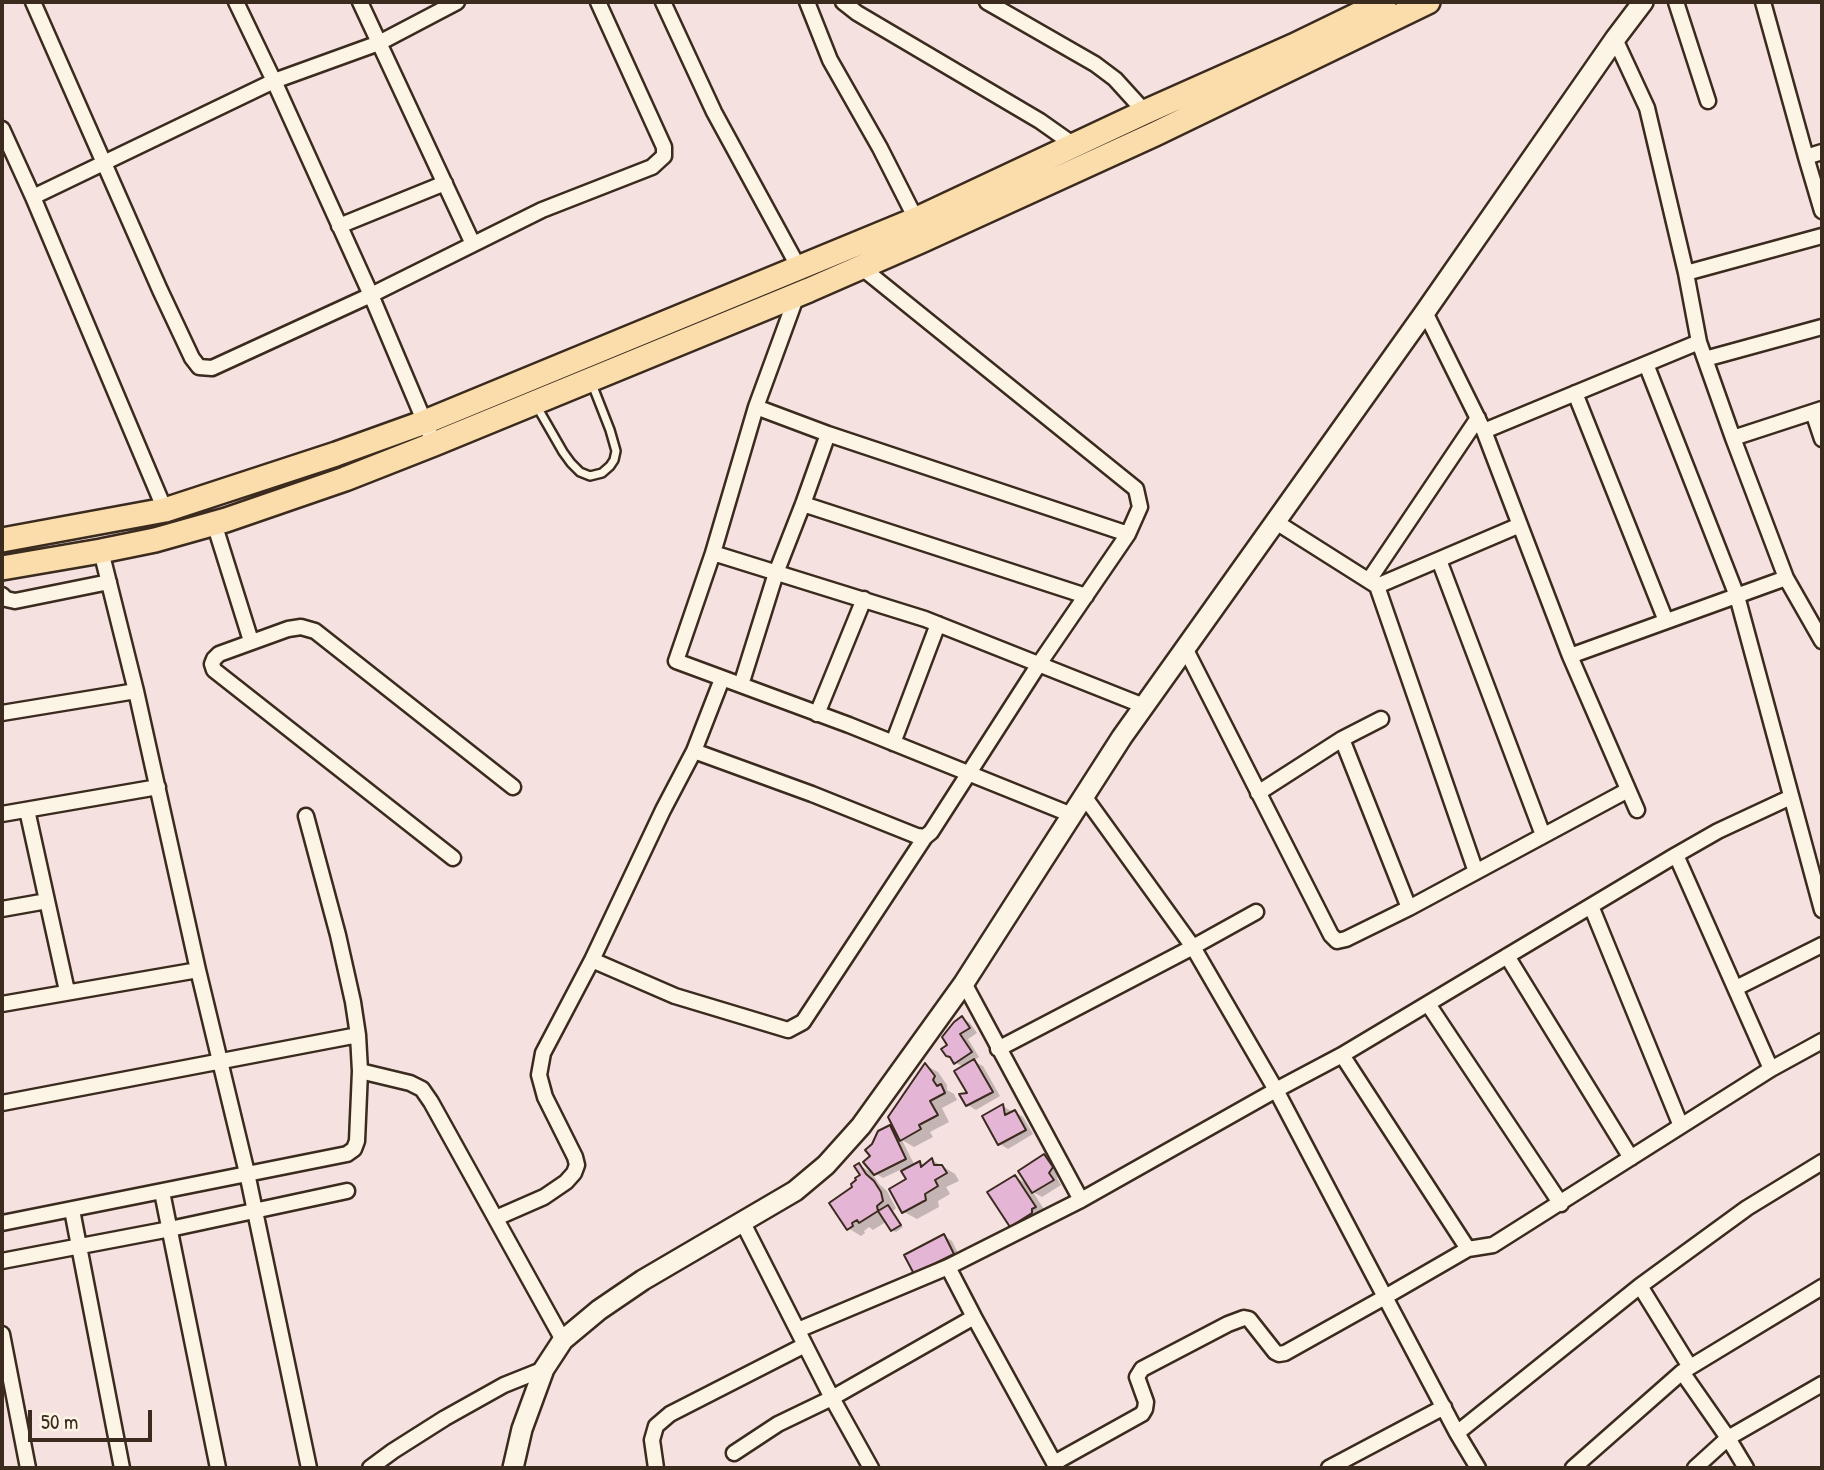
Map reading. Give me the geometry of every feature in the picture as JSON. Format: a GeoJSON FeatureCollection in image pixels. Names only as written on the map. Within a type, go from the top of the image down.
{"type":"FeatureCollection","features":[{"type":"Feature","properties":{"kind":"main road"},"geometry":{"type":"LineString","coordinates":[[2,568],[155,540],[345,479],[434,444],[861,267],[920,229],[1074,145],[1145,112],[1290,58],[1428,2]]}},
{"type":"Feature","properties":{"kind":"main road"},"geometry":{"type":"LineString","coordinates":[[513,1468],[522,1429],[544,1369],[563,1340],[599,1310],[643,1280],[795,1191],[826,1165],[861,1126],[964,983],[1122,737],[1643,2]]}},
{"type":"Feature","properties":{"kind":"main road"},"geometry":{"type":"LineString","coordinates":[[2,540],[162,502],[336,454],[425,422],[799,268],[920,229],[1155,134],[1290,58],[1370,5]]}},
{"type":"Feature","properties":{"kind":"street"},"geometry":{"type":"LineString","coordinates":[[33,2],[159,290],[192,358],[200,366],[212,368],[371,295],[542,211],[652,167],[664,156],[664,147],[598,2]]}},
{"type":"Feature","properties":{"kind":"street"},"geometry":{"type":"LineString","coordinates":[[236,2],[371,295],[434,444]]}},
{"type":"Feature","properties":{"kind":"street"},"geometry":{"type":"LineString","coordinates":[[359,2],[473,244]]}},
{"type":"Feature","properties":{"kind":"street"},"geometry":{"type":"LineString","coordinates":[[33,197],[274,81],[379,43],[457,2]]}},
{"type":"Feature","properties":{"kind":"street"},"geometry":{"type":"LineString","coordinates":[[663,2],[714,112],[799,268]]}},
{"type":"Feature","properties":{"kind":"street"},"geometry":{"type":"LineString","coordinates":[[807,2],[830,60],[880,148],[920,229]]}},
{"type":"Feature","properties":{"kind":"street"},"geometry":{"type":"LineString","coordinates":[[843,2],[857,13],[1040,121],[1074,145]]}},
{"type":"Feature","properties":{"kind":"street"},"geometry":{"type":"LineString","coordinates":[[988,2],[1095,64],[1115,79],[1145,112]]}},
{"type":"Feature","properties":{"kind":"street"},"geometry":{"type":"LineString","coordinates":[[1676,2],[1708,101]]}},
{"type":"Feature","properties":{"kind":"street"},"geometry":{"type":"LineString","coordinates":[[1763,2],[1822,211]]}},
{"type":"Feature","properties":{"kind":"street"},"geometry":{"type":"LineString","coordinates":[[1615,38],[1647,108],[1686,273],[1699,342],[1786,578],[1822,642]]}},
{"type":"Feature","properties":{"kind":"street"},"geometry":{"type":"LineString","coordinates":[[2,129],[162,502]]}},
{"type":"Feature","properties":{"kind":"street"},"geometry":{"type":"LineString","coordinates":[[1806,158],[1822,152]]}},
{"type":"Feature","properties":{"kind":"street"},"geometry":{"type":"LineString","coordinates":[[339,226],[445,183]]}},
{"type":"Feature","properties":{"kind":"street"},"geometry":{"type":"LineString","coordinates":[[1686,273],[1822,236]]}},
{"type":"Feature","properties":{"kind":"street"},"geometry":{"type":"LineString","coordinates":[[592,960],[675,996],[788,1031],[803,1022],[1128,534],[1140,507],[1136,489],[861,267]]}},
{"type":"Feature","properties":{"kind":"street"},"geometry":{"type":"LineString","coordinates":[[797,295],[756,407],[713,553],[676,661],[817,713],[1072,815]]}},
{"type":"Feature","properties":{"kind":"street"},"geometry":{"type":"LineString","coordinates":[[1425,312],[1481,425],[1570,656],[1637,810]]}},
{"type":"Feature","properties":{"kind":"street"},"geometry":{"type":"LineString","coordinates":[[1705,359],[1822,327]]}},
{"type":"Feature","properties":{"kind":"street"},"geometry":{"type":"LineString","coordinates":[[1373,583],[1481,425],[1575,393],[1699,342]]}},
{"type":"Feature","properties":{"kind":"street"},"geometry":{"type":"LineString","coordinates":[[1646,364],[1737,596],[1822,910]]}},
{"type":"Feature","properties":{"kind":"street"},"geometry":{"type":"LineString","coordinates":[[1575,393],[1666,621]]}},
{"type":"Feature","properties":{"kind":"street"},"geometry":{"type":"LineString","coordinates":[[756,407],[828,434],[1128,534]]}},
{"type":"Feature","properties":{"kind":"street"},"geometry":{"type":"LineString","coordinates":[[1733,438],[1818,411],[1822,439]]}},
{"type":"Feature","properties":{"kind":"street"},"geometry":{"type":"LineString","coordinates":[[741,685],[776,573],[828,434]]}},
{"type":"Feature","properties":{"kind":"street"},"geometry":{"type":"LineString","coordinates":[[803,504],[1086,596]]}},
{"type":"Feature","properties":{"kind":"street"},"geometry":{"type":"LineString","coordinates":[[1276,522],[1373,583],[1476,872]]}},
{"type":"Feature","properties":{"kind":"street"},"geometry":{"type":"LineString","coordinates":[[214,523],[251,641]]}},
{"type":"Feature","properties":{"kind":"street"},"geometry":{"type":"LineString","coordinates":[[1373,583],[1439,560],[1520,525]]}},
{"type":"Feature","properties":{"kind":"street"},"geometry":{"type":"LineString","coordinates":[[101,551],[136,691],[247,1174],[309,1468]]}},
{"type":"Feature","properties":{"kind":"street"},"geometry":{"type":"LineString","coordinates":[[713,553],[939,624],[1144,706]]}},
{"type":"Feature","properties":{"kind":"street"},"geometry":{"type":"LineString","coordinates":[[1439,560],[1543,835]]}},
{"type":"Feature","properties":{"kind":"street"},"geometry":{"type":"LineString","coordinates":[[1570,656],[1786,578]]}},
{"type":"Feature","properties":{"kind":"street"},"geometry":{"type":"LineString","coordinates":[[2,595],[15,601],[108,582]]}},
{"type":"Feature","properties":{"kind":"street"},"geometry":{"type":"LineString","coordinates":[[817,713],[864,599]]}},
{"type":"Feature","properties":{"kind":"street"},"geometry":{"type":"LineString","coordinates":[[893,743],[939,624]]}},
{"type":"Feature","properties":{"kind":"street"},"geometry":{"type":"LineString","coordinates":[[453,858],[214,670],[214,659],[219,654],[251,641],[288,629],[301,627],[315,631],[513,788]]}},
{"type":"Feature","properties":{"kind":"street"},"geometry":{"type":"LineString","coordinates":[[1185,648],[1331,935],[1337,941],[1409,908],[1628,790]]}},
{"type":"Feature","properties":{"kind":"street"},"geometry":{"type":"LineString","coordinates":[[496,1218],[544,1197],[566,1182],[577,1166],[576,1157],[545,1097],[539,1075],[543,1053],[592,960],[694,751],[722,679]]}},
{"type":"Feature","properties":{"kind":"street"},"geometry":{"type":"LineString","coordinates":[[2,713],[136,691]]}},
{"type":"Feature","properties":{"kind":"street"},"geometry":{"type":"LineString","coordinates":[[1258,793],[1342,739],[1381,719]]}},
{"type":"Feature","properties":{"kind":"street"},"geometry":{"type":"LineString","coordinates":[[1342,739],[1409,908]]}},
{"type":"Feature","properties":{"kind":"street"},"geometry":{"type":"LineString","coordinates":[[694,751],[925,837]]}},
{"type":"Feature","properties":{"kind":"street"},"geometry":{"type":"LineString","coordinates":[[2,814],[158,787]]}},
{"type":"Feature","properties":{"kind":"street"},"geometry":{"type":"LineString","coordinates":[[1084,796],[1193,947],[1276,1090],[1478,1468]]}},
{"type":"Feature","properties":{"kind":"street"},"geometry":{"type":"LineString","coordinates":[[798,1330],[948,1267],[1081,1200],[1342,1055],[1717,831],[1791,797]]}},
{"type":"Feature","properties":{"kind":"street"},"geometry":{"type":"LineString","coordinates":[[27,810],[67,991]]}},
{"type":"Feature","properties":{"kind":"street"},"geometry":{"type":"LineString","coordinates":[[2,1223],[347,1154],[354,1149],[358,1141],[358,1035],[338,935],[306,816]]}},
{"type":"Feature","properties":{"kind":"street"},"geometry":{"type":"LineString","coordinates":[[1676,855],[1771,1069]]}},
{"type":"Feature","properties":{"kind":"street"},"geometry":{"type":"LineString","coordinates":[[2,909],[47,901]]}},
{"type":"Feature","properties":{"kind":"street"},"geometry":{"type":"LineString","coordinates":[[1591,906],[1681,1125]]}},
{"type":"Feature","properties":{"kind":"street"},"geometry":{"type":"LineString","coordinates":[[998,1049],[1256,912]]}},
{"type":"Feature","properties":{"kind":"street"},"geometry":{"type":"LineString","coordinates":[[1736,988],[1822,946]]}},
{"type":"Feature","properties":{"kind":"street"},"geometry":{"type":"LineString","coordinates":[[1507,956],[1631,1158]]}},
{"type":"Feature","properties":{"kind":"street"},"geometry":{"type":"LineString","coordinates":[[2,1004],[198,970]]}},
{"type":"Feature","properties":{"kind":"street"},"geometry":{"type":"LineString","coordinates":[[964,983],[1081,1200]]}},
{"type":"Feature","properties":{"kind":"street"},"geometry":{"type":"LineString","coordinates":[[1428,1004],[1561,1203]]}},
{"type":"Feature","properties":{"kind":"street"},"geometry":{"type":"LineString","coordinates":[[2,1103],[358,1035]]}},
{"type":"Feature","properties":{"kind":"street"},"geometry":{"type":"LineString","coordinates":[[948,1267],[1056,1466],[1142,1413],[1146,1402],[1138,1377],[1142,1369],[1244,1318],[1249,1319],[1275,1352],[1285,1353],[1468,1249],[1493,1245],[1771,1069],[1822,1041]]}},
{"type":"Feature","properties":{"kind":"street"},"geometry":{"type":"LineString","coordinates":[[1342,1055],[1468,1249]]}},
{"type":"Feature","properties":{"kind":"street"},"geometry":{"type":"LineString","coordinates":[[360,1072],[410,1083],[422,1089],[563,1340]]}},
{"type":"Feature","properties":{"kind":"street"},"geometry":{"type":"LineString","coordinates":[[1457,1433],[1640,1286],[1746,1208],[1822,1162]]}},
{"type":"Feature","properties":{"kind":"street"},"geometry":{"type":"LineString","coordinates":[[2,1261],[347,1191]]}},
{"type":"Feature","properties":{"kind":"street"},"geometry":{"type":"LineString","coordinates":[[162,1192],[218,1468]]}},
{"type":"Feature","properties":{"kind":"street"},"geometry":{"type":"LineString","coordinates":[[72,1210],[122,1468]]}},
{"type":"Feature","properties":{"kind":"street"},"geometry":{"type":"LineString","coordinates":[[743,1223],[832,1398],[871,1468]]}},
{"type":"Feature","properties":{"kind":"street"},"geometry":{"type":"LineString","coordinates":[[1640,1286],[1686,1370],[1745,1468]]}},
{"type":"Feature","properties":{"kind":"street"},"geometry":{"type":"LineString","coordinates":[[1573,1468],[1686,1370],[1822,1287]]}},
{"type":"Feature","properties":{"kind":"street"},"geometry":{"type":"LineString","coordinates":[[734,1453],[778,1424],[832,1398],[974,1317]]}},
{"type":"Feature","properties":{"kind":"street"},"geometry":{"type":"LineString","coordinates":[[2,1334],[28,1468]]}},
{"type":"Feature","properties":{"kind":"street"},"geometry":{"type":"LineString","coordinates":[[656,1468],[652,1440],[656,1426],[670,1414],[805,1345]]}},
{"type":"Feature","properties":{"kind":"street"},"geometry":{"type":"LineString","coordinates":[[370,1468],[445,1418],[503,1385],[544,1369]]}},
{"type":"Feature","properties":{"kind":"street"},"geometry":{"type":"LineString","coordinates":[[1695,1468],[1728,1437],[1822,1384]]}},
{"type":"Feature","properties":{"kind":"street"},"geometry":{"type":"LineString","coordinates":[[1329,1468],[1444,1407]]}},
{"type":"Feature","properties":{"kind":"lane"},"geometry":{"type":"LineString","coordinates":[[535,403],[571,463],[580,472],[590,476],[602,473],[614,460],[616,451],[591,380]]}},
{"type":"Feature","properties":{"kind":"building"},"geometry":{"type":"Polygon","coordinates":[[[962,1016],[970,1028],[960,1034],[972,1052],[954,1064],[941,1049],[947,1045],[942,1037],[962,1016]]]}},
{"type":"Feature","properties":{"kind":"building"},"geometry":{"type":"Polygon","coordinates":[[[974,1059],[993,1092],[966,1106],[959,1094],[967,1093],[954,1071],[974,1059]]]}},
{"type":"Feature","properties":{"kind":"building"},"geometry":{"type":"Polygon","coordinates":[[[925,1063],[935,1076],[933,1080],[937,1086],[941,1084],[945,1093],[930,1101],[938,1115],[919,1125],[921,1129],[900,1141],[888,1117],[925,1063]]]}},
{"type":"Feature","properties":{"kind":"building"},"geometry":{"type":"Polygon","coordinates":[[[1003,1104],[1005,1115],[1015,1110],[1026,1130],[998,1145],[982,1116],[1003,1104]]]}},
{"type":"Feature","properties":{"kind":"building"},"geometry":{"type":"Polygon","coordinates":[[[890,1125],[906,1159],[874,1175],[863,1162],[870,1156],[865,1150],[872,1144],[878,1131],[890,1125]]]}},
{"type":"Feature","properties":{"kind":"building"},"geometry":{"type":"Polygon","coordinates":[[[1044,1154],[1053,1167],[1049,1173],[1054,1180],[1032,1193],[1018,1171],[1044,1154]]]}},
{"type":"Feature","properties":{"kind":"building"},"geometry":{"type":"Polygon","coordinates":[[[932,1158],[934,1165],[942,1165],[947,1173],[935,1180],[938,1186],[925,1194],[926,1200],[902,1213],[889,1189],[906,1179],[901,1171],[920,1161],[921,1167],[932,1158]]]}},
{"type":"Feature","properties":{"kind":"building"},"geometry":{"type":"Polygon","coordinates":[[[859,1163],[881,1192],[883,1201],[877,1206],[878,1211],[859,1223],[857,1220],[852,1223],[853,1226],[847,1230],[829,1203],[852,1187],[855,1178],[860,1175],[854,1166],[859,1163]]]}},
{"type":"Feature","properties":{"kind":"building"},"geometry":{"type":"Polygon","coordinates":[[[1015,1175],[1036,1207],[1032,1209],[1032,1213],[1010,1227],[987,1192],[1015,1175]]]}},
{"type":"Feature","properties":{"kind":"building"},"geometry":{"type":"Polygon","coordinates":[[[888,1205],[901,1225],[891,1231],[878,1211],[888,1205]]]}},
{"type":"Feature","properties":{"kind":"building"},"geometry":{"type":"Polygon","coordinates":[[[944,1234],[954,1254],[914,1274],[904,1255],[944,1234]]]}}]}
